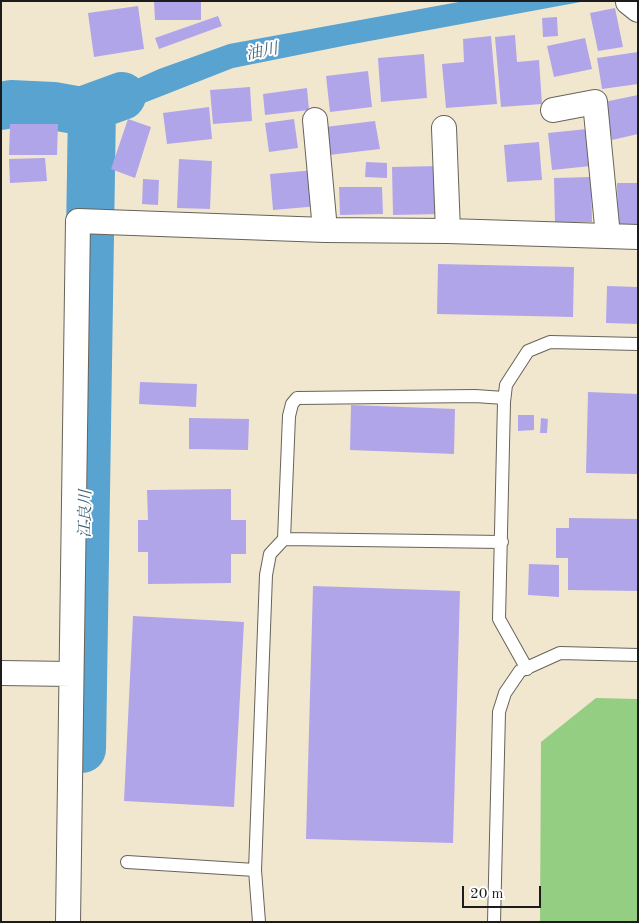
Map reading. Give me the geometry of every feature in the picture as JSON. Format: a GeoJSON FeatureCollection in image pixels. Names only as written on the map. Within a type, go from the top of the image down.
{"type":"FeatureCollection","features":[{"type":"Feature","properties":{"kind":"street"},"geometry":{"type":"LineString","coordinates":[[553,110],[595,102],[608,236]]}},
{"type":"Feature","properties":{"kind":"street"},"geometry":{"type":"LineString","coordinates":[[315,120],[325,230]]}},
{"type":"Feature","properties":{"kind":"street"},"geometry":{"type":"LineString","coordinates":[[444,128],[448,230]]}},
{"type":"Feature","properties":{"kind":"street"},"geometry":{"type":"LineString","coordinates":[[68,922],[78,222],[325,230],[448,230],[638,236]]}},
{"type":"Feature","properties":{"kind":"street"},"geometry":{"type":"LineString","coordinates":[[1,674],[71,674]]}},
{"type":"Feature","properties":{"kind":"lane"},"geometry":{"type":"LineString","coordinates":[[527,669],[499,619],[504,398],[506,385],[528,351],[550,342],[638,344]]}},
{"type":"Feature","properties":{"kind":"lane"},"geometry":{"type":"LineString","coordinates":[[259,922],[256,870],[266,575],[270,554],[284,539],[292,404],[297,398],[475,396],[504,398]]}},
{"type":"Feature","properties":{"kind":"lane"},"geometry":{"type":"LineString","coordinates":[[284,539],[502,542]]}},
{"type":"Feature","properties":{"kind":"lane"},"geometry":{"type":"LineString","coordinates":[[494,922],[499,712],[505,693],[520,671],[560,653],[638,655]]}},
{"type":"Feature","properties":{"kind":"lane"},"geometry":{"type":"LineString","coordinates":[[127,862],[256,870]]}},
{"type":"Feature","properties":{"kind":"green space"},"geometry":{"type":"Polygon","coordinates":[[[596,698],[638,699],[638,922],[540,922],[541,742],[596,698]]]}},
{"type":"Feature","properties":{"kind":"water"},"geometry":{"type":"Polygon","coordinates":[[[464,1],[586,1],[233,68],[121,112],[92,107],[112,90],[159,69],[229,44],[464,1]]]}},
{"type":"Feature","properties":{"kind":"building"},"geometry":{"type":"Polygon","coordinates":[[[154,1],[201,1],[201,20],[155,20],[154,1]]]}},
{"type":"Feature","properties":{"kind":"building"},"geometry":{"type":"Polygon","coordinates":[[[138,6],[144,49],[94,57],[88,13],[138,6]]]}},
{"type":"Feature","properties":{"kind":"building"},"geometry":{"type":"Polygon","coordinates":[[[615,8],[623,47],[598,51],[590,13],[615,8]]]}},
{"type":"Feature","properties":{"kind":"building"},"geometry":{"type":"Polygon","coordinates":[[[218,16],[222,26],[159,49],[155,38],[218,16]]]}},
{"type":"Feature","properties":{"kind":"building"},"geometry":{"type":"Polygon","coordinates":[[[557,17],[558,36],[543,37],[542,18],[557,17]]]}},
{"type":"Feature","properties":{"kind":"building"},"geometry":{"type":"Polygon","coordinates":[[[515,35],[517,62],[539,60],[542,104],[501,107],[495,37],[515,35]]]}},
{"type":"Feature","properties":{"kind":"building"},"geometry":{"type":"Polygon","coordinates":[[[491,36],[497,104],[446,108],[442,64],[464,62],[463,39],[491,36]]]}},
{"type":"Feature","properties":{"kind":"building"},"geometry":{"type":"Polygon","coordinates":[[[585,38],[592,69],[554,77],[547,46],[585,38]]]}},
{"type":"Feature","properties":{"kind":"building"},"geometry":{"type":"Polygon","coordinates":[[[638,52],[638,84],[602,89],[597,58],[638,52]]]}},
{"type":"Feature","properties":{"kind":"building"},"geometry":{"type":"Polygon","coordinates":[[[424,54],[427,98],[381,102],[378,58],[424,54]]]}},
{"type":"Feature","properties":{"kind":"building"},"geometry":{"type":"Polygon","coordinates":[[[368,71],[372,107],[330,112],[326,76],[368,71]]]}},
{"type":"Feature","properties":{"kind":"building"},"geometry":{"type":"Polygon","coordinates":[[[250,87],[252,121],[213,124],[210,90],[250,87]]]}},
{"type":"Feature","properties":{"kind":"building"},"geometry":{"type":"Polygon","coordinates":[[[307,88],[309,110],[265,115],[263,94],[307,88]]]}},
{"type":"Feature","properties":{"kind":"building"},"geometry":{"type":"Polygon","coordinates":[[[638,95],[638,134],[612,140],[604,102],[638,95]]]}},
{"type":"Feature","properties":{"kind":"building"},"geometry":{"type":"Polygon","coordinates":[[[209,107],[212,139],[167,144],[163,113],[209,107]]]}},
{"type":"Feature","properties":{"kind":"building"},"geometry":{"type":"Polygon","coordinates":[[[128,119],[151,127],[135,178],[111,169],[128,119]]]}},
{"type":"Feature","properties":{"kind":"building"},"geometry":{"type":"Polygon","coordinates":[[[294,119],[298,148],[269,152],[265,123],[294,119]]]}},
{"type":"Feature","properties":{"kind":"building"},"geometry":{"type":"Polygon","coordinates":[[[375,121],[380,149],[329,155],[325,127],[375,121]]]}},
{"type":"Feature","properties":{"kind":"building"},"geometry":{"type":"Polygon","coordinates":[[[10,124],[58,124],[57,155],[9,155],[10,124]]]}},
{"type":"Feature","properties":{"kind":"building"},"geometry":{"type":"Polygon","coordinates":[[[587,129],[591,166],[552,170],[548,133],[587,129]]]}},
{"type":"Feature","properties":{"kind":"building"},"geometry":{"type":"Polygon","coordinates":[[[539,142],[542,180],[507,182],[504,145],[539,142]]]}},
{"type":"Feature","properties":{"kind":"building"},"geometry":{"type":"Polygon","coordinates":[[[45,158],[47,181],[10,183],[9,159],[45,158]]]}},
{"type":"Feature","properties":{"kind":"building"},"geometry":{"type":"Polygon","coordinates":[[[179,159],[212,161],[210,209],[177,208],[179,159]]]}},
{"type":"Feature","properties":{"kind":"building"},"geometry":{"type":"Polygon","coordinates":[[[366,162],[387,163],[387,178],[365,177],[366,162]]]}},
{"type":"Feature","properties":{"kind":"building"},"geometry":{"type":"Polygon","coordinates":[[[441,166],[442,214],[393,215],[392,167],[441,166]]]}},
{"type":"Feature","properties":{"kind":"building"},"geometry":{"type":"Polygon","coordinates":[[[315,170],[319,206],[273,210],[270,174],[315,170]]]}},
{"type":"Feature","properties":{"kind":"building"},"geometry":{"type":"Polygon","coordinates":[[[591,177],[592,222],[555,222],[554,178],[591,177]]]}},
{"type":"Feature","properties":{"kind":"building"},"geometry":{"type":"Polygon","coordinates":[[[143,179],[159,180],[158,205],[142,204],[143,179]]]}},
{"type":"Feature","properties":{"kind":"building"},"geometry":{"type":"Polygon","coordinates":[[[617,183],[638,183],[638,226],[618,226],[617,183]]]}},
{"type":"Feature","properties":{"kind":"building"},"geometry":{"type":"Polygon","coordinates":[[[339,187],[382,187],[383,214],[340,215],[339,187]]]}},
{"type":"Feature","properties":{"kind":"building"},"geometry":{"type":"Polygon","coordinates":[[[438,264],[574,267],[573,317],[437,314],[438,264]]]}},
{"type":"Feature","properties":{"kind":"building"},"geometry":{"type":"Polygon","coordinates":[[[607,286],[638,287],[638,324],[606,323],[607,286]]]}},
{"type":"Feature","properties":{"kind":"building"},"geometry":{"type":"Polygon","coordinates":[[[140,382],[197,384],[196,407],[139,404],[140,382]]]}},
{"type":"Feature","properties":{"kind":"building"},"geometry":{"type":"Polygon","coordinates":[[[588,392],[638,394],[638,474],[586,473],[588,392]]]}},
{"type":"Feature","properties":{"kind":"building"},"geometry":{"type":"Polygon","coordinates":[[[351,405],[455,409],[454,454],[350,450],[351,405]]]}},
{"type":"Feature","properties":{"kind":"building"},"geometry":{"type":"Polygon","coordinates":[[[518,415],[534,415],[534,430],[518,431],[518,415]]]}},
{"type":"Feature","properties":{"kind":"building"},"geometry":{"type":"Polygon","coordinates":[[[189,418],[249,419],[248,450],[189,449],[189,418]]]}},
{"type":"Feature","properties":{"kind":"building"},"geometry":{"type":"Polygon","coordinates":[[[541,418],[548,419],[547,433],[540,433],[541,418]]]}},
{"type":"Feature","properties":{"kind":"building"},"geometry":{"type":"Polygon","coordinates":[[[231,489],[231,520],[246,520],[246,554],[231,554],[231,583],[148,584],[148,552],[138,552],[138,520],[148,520],[147,490],[231,489]]]}},
{"type":"Feature","properties":{"kind":"building"},"geometry":{"type":"Polygon","coordinates":[[[569,518],[638,519],[638,591],[568,590],[568,558],[556,558],[556,528],[569,528],[569,518]]]}},
{"type":"Feature","properties":{"kind":"building"},"geometry":{"type":"Polygon","coordinates":[[[529,564],[559,565],[559,597],[528,595],[529,564]]]}},
{"type":"Feature","properties":{"kind":"building"},"geometry":{"type":"Polygon","coordinates":[[[313,586],[460,591],[453,843],[306,839],[313,586]]]}},
{"type":"Feature","properties":{"kind":"building"},"geometry":{"type":"Polygon","coordinates":[[[133,616],[244,622],[234,807],[124,801],[133,616]]]}},
{"type":"Feature","properties":{"kind":"waterway","name":"油川"},"geometry":{"type":"LineString","coordinates":[[1,106],[11,104],[53,106],[81,111],[122,96]]}},
{"type":"Feature","properties":{"kind":"waterway","name":"江良川"},"geometry":{"type":"LineString","coordinates":[[82,749],[92,107]]}}]}
